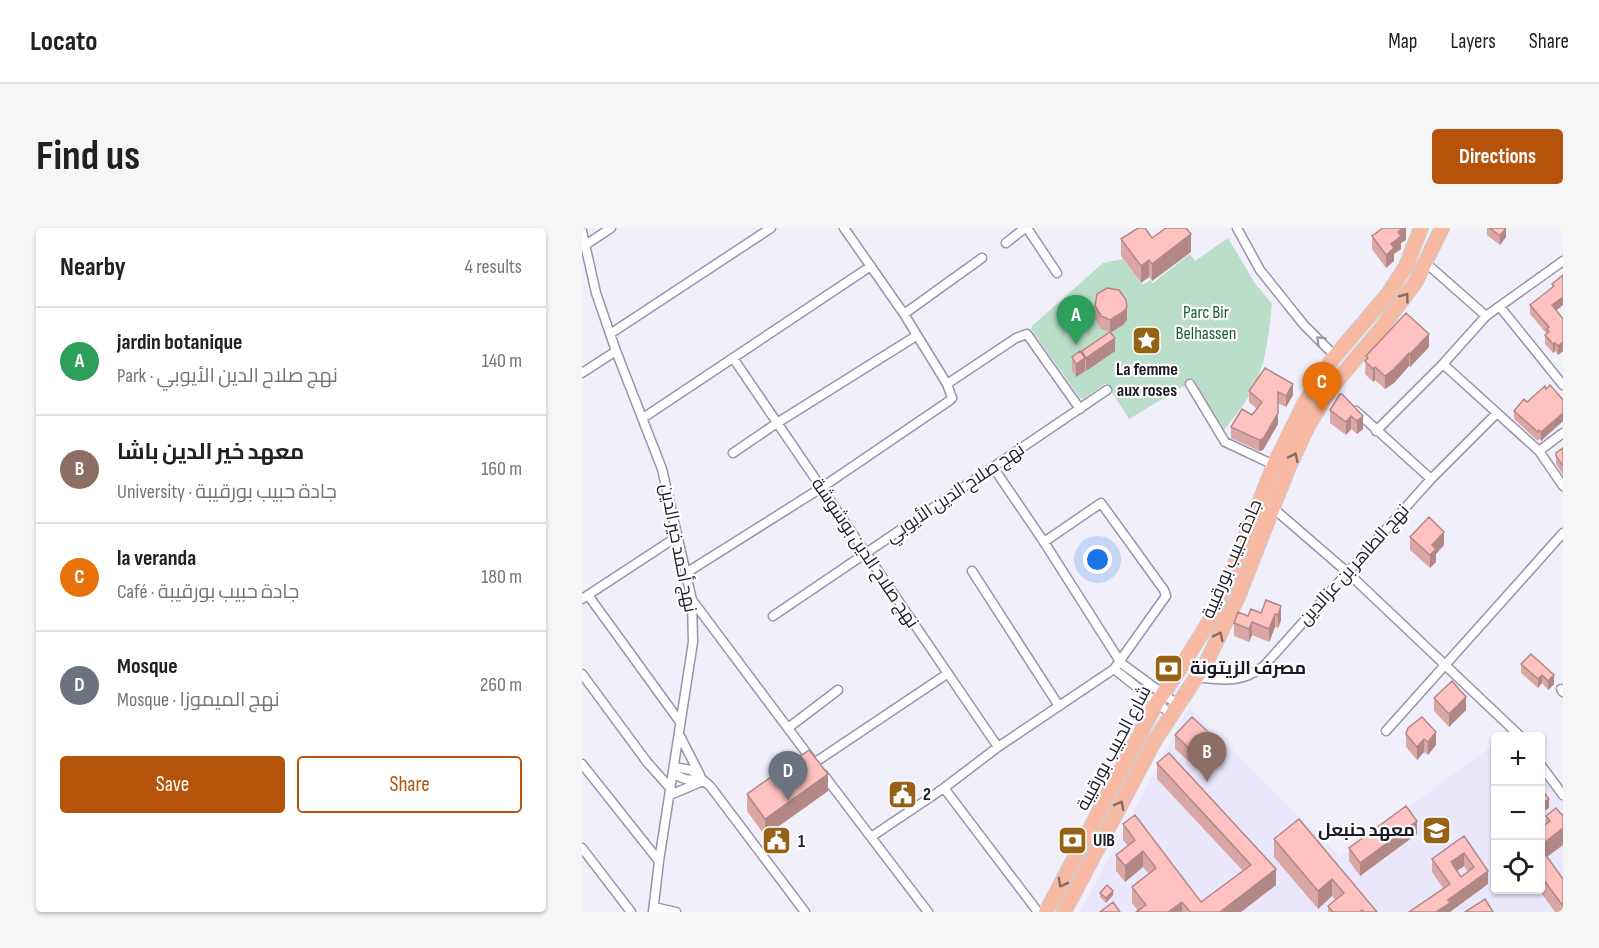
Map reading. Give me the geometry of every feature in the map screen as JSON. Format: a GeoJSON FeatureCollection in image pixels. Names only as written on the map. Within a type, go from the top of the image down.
{"type":"FeatureCollection","features":[{"type":"Feature","properties":{"kind":"main road","name":"شارع الحبيب بورقيبة"},"geometry":{"type":"LineString","coordinates":[[1046,912],[1159,699],[1192,650],[1219,601],[1274,465],[1304,404],[1335,356],[1388,294],[1406,266],[1421,228]]}},
{"type":"Feature","properties":{"kind":"main road","name":"جادة حبيب بورقيبة"},"geometry":{"type":"LineString","coordinates":[[1064,912],[1174,709],[1207,661],[1238,597],[1307,428],[1402,302],[1426,263],[1442,228]]}},
{"type":"Feature","properties":{"kind":"street"},"geometry":{"type":"LineString","coordinates":[[584,246],[611,228]]}},
{"type":"Feature","properties":{"kind":"street"},"geometry":{"type":"LineString","coordinates":[[610,334],[771,228]]}},
{"type":"Feature","properties":{"kind":"street"},"geometry":{"type":"LineString","coordinates":[[686,573],[821,488],[950,401],[952,394],[947,384],[904,314],[844,228]]}},
{"type":"Feature","properties":{"kind":"street"},"geometry":{"type":"LineString","coordinates":[[1006,243],[1026,228],[1057,273]]}},
{"type":"Feature","properties":{"kind":"street"},"geometry":{"type":"LineString","coordinates":[[1237,228],[1260,270],[1304,325],[1335,356]]}},
{"type":"Feature","properties":{"kind":"street","name":"نهج أحمد خير الدين"},"geometry":{"type":"LineString","coordinates":[[582,231],[596,293],[662,469],[692,600],[693,642],[659,861],[654,910]]}},
{"type":"Feature","properties":{"kind":"street"},"geometry":{"type":"LineString","coordinates":[[904,314],[982,258]]}},
{"type":"Feature","properties":{"kind":"street"},"geometry":{"type":"LineString","coordinates":[[1376,431],[1443,364],[1486,316],[1563,261]]}},
{"type":"Feature","properties":{"kind":"street"},"geometry":{"type":"LineString","coordinates":[[1426,263],[1486,316]]}},
{"type":"Feature","properties":{"kind":"street"},"geometry":{"type":"LineString","coordinates":[[643,418],[871,266]]}},
{"type":"Feature","properties":{"kind":"street"},"geometry":{"type":"LineString","coordinates":[[1500,307],[1563,385]]}},
{"type":"Feature","properties":{"kind":"street"},"geometry":{"type":"LineString","coordinates":[[947,384],[1016,338],[1027,334],[1080,409]]}},
{"type":"Feature","properties":{"kind":"street"},"geometry":{"type":"LineString","coordinates":[[733,453],[916,336]]}},
{"type":"Feature","properties":{"kind":"street"},"geometry":{"type":"LineString","coordinates":[[582,373],[616,351]]}},
{"type":"Feature","properties":{"kind":"street","name":"نهج صلاح الدين بوشوشة"},"geometry":{"type":"LineString","coordinates":[[733,358],[946,674],[998,747]]}},
{"type":"Feature","properties":{"kind":"street"},"geometry":{"type":"LineString","coordinates":[[1443,364],[1539,451],[1563,486]]}},
{"type":"Feature","properties":{"kind":"street"},"geometry":{"type":"LineString","coordinates":[[1320,378],[1335,391]]}},
{"type":"Feature","properties":{"kind":"street"},"geometry":{"type":"LineString","coordinates":[[1190,384],[1225,442],[1274,465]]}},
{"type":"Feature","properties":{"kind":"street","name":"نهج صلاح الدين الأيوبي"},"geometry":{"type":"LineString","coordinates":[[773,616],[1107,390]]}},
{"type":"Feature","properties":{"kind":"street"},"geometry":{"type":"LineString","coordinates":[[1346,402],[1431,479]]}},
{"type":"Feature","properties":{"kind":"street","name":"نهج الطاهر بن عزالدين"},"geometry":{"type":"LineString","coordinates":[[1195,677],[1224,681],[1238,680],[1264,666],[1431,479],[1497,413]]}},
{"type":"Feature","properties":{"kind":"street"},"geometry":{"type":"LineString","coordinates":[[1539,451],[1563,433]]}},
{"type":"Feature","properties":{"kind":"street"},"geometry":{"type":"LineString","coordinates":[[993,467],[1044,542],[1117,666],[1174,709]]}},
{"type":"Feature","properties":{"kind":"street"},"geometry":{"type":"LineString","coordinates":[[871,837],[1117,666],[1166,596],[1101,503],[1044,542]]}},
{"type":"Feature","properties":{"kind":"street"},"geometry":{"type":"LineString","coordinates":[[1273,508],[1347,572],[1516,732]]}},
{"type":"Feature","properties":{"kind":"street"},"geometry":{"type":"LineString","coordinates":[[1386,731],[1563,533]]}},
{"type":"Feature","properties":{"kind":"street"},"geometry":{"type":"LineString","coordinates":[[678,536],[585,597],[680,722]]}},
{"type":"Feature","properties":{"kind":"street"},"geometry":{"type":"LineString","coordinates":[[972,571],[1059,706]]}},
{"type":"Feature","properties":{"kind":"street"},"geometry":{"type":"LineString","coordinates":[[692,600],[928,912]]}},
{"type":"Feature","properties":{"kind":"street"},"geometry":{"type":"LineString","coordinates":[[582,674],[670,792],[703,781]]}},
{"type":"Feature","properties":{"kind":"street"},"geometry":{"type":"LineString","coordinates":[[814,763],[946,674]]}},
{"type":"Feature","properties":{"kind":"street"},"geometry":{"type":"LineString","coordinates":[[788,728],[838,690]]}},
{"type":"Feature","properties":{"kind":"street"},"geometry":{"type":"LineString","coordinates":[[680,736],[703,781],[712,789],[805,912]]}},
{"type":"Feature","properties":{"kind":"street"},"geometry":{"type":"LineString","coordinates":[[582,764],[659,861]]}},
{"type":"Feature","properties":{"kind":"street"},"geometry":{"type":"LineString","coordinates":[[674,771],[685,780],[703,781]]}},
{"type":"Feature","properties":{"kind":"street"},"geometry":{"type":"LineString","coordinates":[[1545,771],[1563,795]]}},
{"type":"Feature","properties":{"kind":"street"},"geometry":{"type":"LineString","coordinates":[[944,788],[1038,912]]}},
{"type":"Feature","properties":{"kind":"street"},"geometry":{"type":"LineString","coordinates":[[582,848],[631,912]]}},
{"type":"Feature","properties":{"kind":"street"},"geometry":{"type":"LineString","coordinates":[[654,910],[676,912]]}},
{"type":"Feature","properties":{"kind":"shaded area"},"geometry":{"type":"Polygon","coordinates":[[[1189,707],[1340,857],[1491,747],[1491,894],[1545,894],[1545,778],[1563,802],[1563,912],[1080,912],[1189,707]]]}},
{"type":"Feature","properties":{"kind":"green space","name":"Parc Bir Belhassen"},"geometry":{"type":"Polygon","coordinates":[[[1228,238],[1255,283],[1272,304],[1267,344],[1260,373],[1249,396],[1222,433],[1189,383],[1129,419],[1106,383],[1083,399],[1080,398],[1031,329],[1032,326],[1103,263],[1123,259],[1142,285],[1150,280],[1153,283],[1190,254],[1195,261],[1228,238]]]}},
{"type":"Feature","properties":{"kind":"building"},"geometry":{"type":"Polygon","coordinates":[[[1138,228],[1145,228],[1152,238],[1166,228],[1186,228],[1191,234],[1152,264],[1149,260],[1141,266],[1121,239],[1138,228]]]}},
{"type":"Feature","properties":{"kind":"building"},"geometry":{"type":"Polygon","coordinates":[[[1383,228],[1404,228],[1398,232],[1401,236],[1391,244],[1394,248],[1386,255],[1372,236],[1383,228]]]}},
{"type":"Feature","properties":{"kind":"building"},"geometry":{"type":"Polygon","coordinates":[[[1490,228],[1506,228],[1500,236],[1490,228]]]}},
{"type":"Feature","properties":{"kind":"building"},"geometry":{"type":"Polygon","coordinates":[[[1563,275],[1563,297],[1552,305],[1563,319],[1563,342],[1558,346],[1545,335],[1549,332],[1547,329],[1549,327],[1530,305],[1554,286],[1552,284],[1563,275]]]}},
{"type":"Feature","properties":{"kind":"building"},"geometry":{"type":"Polygon","coordinates":[[[1107,288],[1119,290],[1126,300],[1127,307],[1110,320],[1101,316],[1095,306],[1097,294],[1107,288]]]}},
{"type":"Feature","properties":{"kind":"building"},"geometry":{"type":"Polygon","coordinates":[[[1406,313],[1429,334],[1385,376],[1365,361],[1368,358],[1366,356],[1406,313]]]}},
{"type":"Feature","properties":{"kind":"building"},"geometry":{"type":"Polygon","coordinates":[[[1110,332],[1115,338],[1086,358],[1082,351],[1110,332]]]}},
{"type":"Feature","properties":{"kind":"building"},"geometry":{"type":"Polygon","coordinates":[[[1080,351],[1085,358],[1076,364],[1072,357],[1080,351]]]}},
{"type":"Feature","properties":{"kind":"building"},"geometry":{"type":"Polygon","coordinates":[[[1265,368],[1293,384],[1286,396],[1278,392],[1278,413],[1263,439],[1259,440],[1231,427],[1242,409],[1252,415],[1262,402],[1249,391],[1265,368]]]}},
{"type":"Feature","properties":{"kind":"building"},"geometry":{"type":"Polygon","coordinates":[[[1550,385],[1563,400],[1563,413],[1541,432],[1539,430],[1538,432],[1514,411],[1524,399],[1527,402],[1545,386],[1546,389],[1550,385]]]}},
{"type":"Feature","properties":{"kind":"building"},"geometry":{"type":"Polygon","coordinates":[[[1340,394],[1363,416],[1357,421],[1351,416],[1346,422],[1330,410],[1340,394]]]}},
{"type":"Feature","properties":{"kind":"building"},"geometry":{"type":"Polygon","coordinates":[[[1563,448],[1563,466],[1556,453],[1563,448]]]}},
{"type":"Feature","properties":{"kind":"building"},"geometry":{"type":"Polygon","coordinates":[[[1429,517],[1444,532],[1432,545],[1436,549],[1430,555],[1410,537],[1429,517]]]}},
{"type":"Feature","properties":{"kind":"building"},"geometry":{"type":"Polygon","coordinates":[[[1266,600],[1281,606],[1269,629],[1252,622],[1249,629],[1234,623],[1238,612],[1248,616],[1251,609],[1261,613],[1266,600]]]}},
{"type":"Feature","properties":{"kind":"building"},"geometry":{"type":"Polygon","coordinates":[[[1531,654],[1554,675],[1548,681],[1542,675],[1538,679],[1521,664],[1531,654]]]}},
{"type":"Feature","properties":{"kind":"building"},"geometry":{"type":"Polygon","coordinates":[[[1452,681],[1466,697],[1449,714],[1434,698],[1452,681]]]}},
{"type":"Feature","properties":{"kind":"building"},"geometry":{"type":"Polygon","coordinates":[[[1192,717],[1219,742],[1202,760],[1175,735],[1192,717]]]}},
{"type":"Feature","properties":{"kind":"building"},"geometry":{"type":"Polygon","coordinates":[[[1422,717],[1436,732],[1428,742],[1424,739],[1417,747],[1406,734],[1408,728],[1422,717]]]}},
{"type":"Feature","properties":{"kind":"building"},"geometry":{"type":"Polygon","coordinates":[[[809,750],[828,774],[765,819],[747,794],[809,750]]]}},
{"type":"Feature","properties":{"kind":"building"},"geometry":{"type":"Polygon","coordinates":[[[1169,753],[1276,869],[1220,912],[1190,912],[1182,902],[1168,912],[1136,912],[1146,905],[1132,887],[1156,868],[1143,851],[1125,866],[1116,855],[1135,840],[1123,824],[1135,815],[1201,902],[1251,865],[1157,763],[1169,753]]]}},
{"type":"Feature","properties":{"kind":"building"},"geometry":{"type":"Polygon","coordinates":[[[1406,806],[1417,821],[1360,863],[1349,848],[1406,806]]]}},
{"type":"Feature","properties":{"kind":"building"},"geometry":{"type":"Polygon","coordinates":[[[1556,808],[1563,814],[1563,828],[1545,842],[1545,824],[1550,821],[1546,816],[1556,808]]]}},
{"type":"Feature","properties":{"kind":"building"},"geometry":{"type":"Polygon","coordinates":[[[1299,819],[1377,912],[1362,910],[1360,912],[1333,912],[1328,906],[1344,893],[1332,879],[1318,891],[1274,839],[1299,819]]]}},
{"type":"Feature","properties":{"kind":"building"},"geometry":{"type":"Polygon","coordinates":[[[1464,836],[1488,871],[1448,900],[1450,903],[1436,912],[1409,912],[1450,884],[1432,859],[1464,836]],[[1464,853],[1451,862],[1461,877],[1474,867],[1464,853]]]}},
{"type":"Feature","properties":{"kind":"building"},"geometry":{"type":"Polygon","coordinates":[[[1545,854],[1563,879],[1563,906],[1545,882],[1545,854]]]}},
{"type":"Feature","properties":{"kind":"building"},"geometry":{"type":"Polygon","coordinates":[[[1107,885],[1113,891],[1106,898],[1100,893],[1107,885]]]}},
{"type":"Feature","properties":{"kind":"building"},"geometry":{"type":"Polygon","coordinates":[[[1485,899],[1493,912],[1465,912],[1485,899]]]}},
{"type":"Feature","properties":{"kind":"building"},"geometry":{"type":"Polygon","coordinates":[[[1113,902],[1120,912],[1100,912],[1113,902]]]}},
{"type":"Feature","properties":{"kind":"place","name":"La femme aux roses"},"geometry":{"type":"Point","coordinates":[1147,340]}},
{"type":"Feature","properties":{"kind":"place","name":"jardin botanique"},"geometry":{"type":"Point","coordinates":[1076,345]}},
{"type":"Feature","properties":{"kind":"place","name":"la veranda"},"geometry":{"type":"Point","coordinates":[1322,412]}},
{"type":"Feature","properties":{"kind":"place","name":"مصرف الزيتونة"},"geometry":{"type":"Point","coordinates":[1169,668]}},
{"type":"Feature","properties":{"kind":"place","name":"معهد خير الدين باشا"},"geometry":{"type":"Point","coordinates":[1207,782]}},
{"type":"Feature","properties":{"kind":"place","name":"2"},"geometry":{"type":"Point","coordinates":[902,794]}},
{"type":"Feature","properties":{"kind":"place","name":"Mosque"},"geometry":{"type":"Point","coordinates":[788,801]}},
{"type":"Feature","properties":{"kind":"place","name":"معهد حنبعل"},"geometry":{"type":"Point","coordinates":[1436,830]}},
{"type":"Feature","properties":{"kind":"place","name":"UIB"},"geometry":{"type":"Point","coordinates":[1072,840]}},
{"type":"Feature","properties":{"kind":"place","name":"1"},"geometry":{"type":"Point","coordinates":[777,841]}}]}
